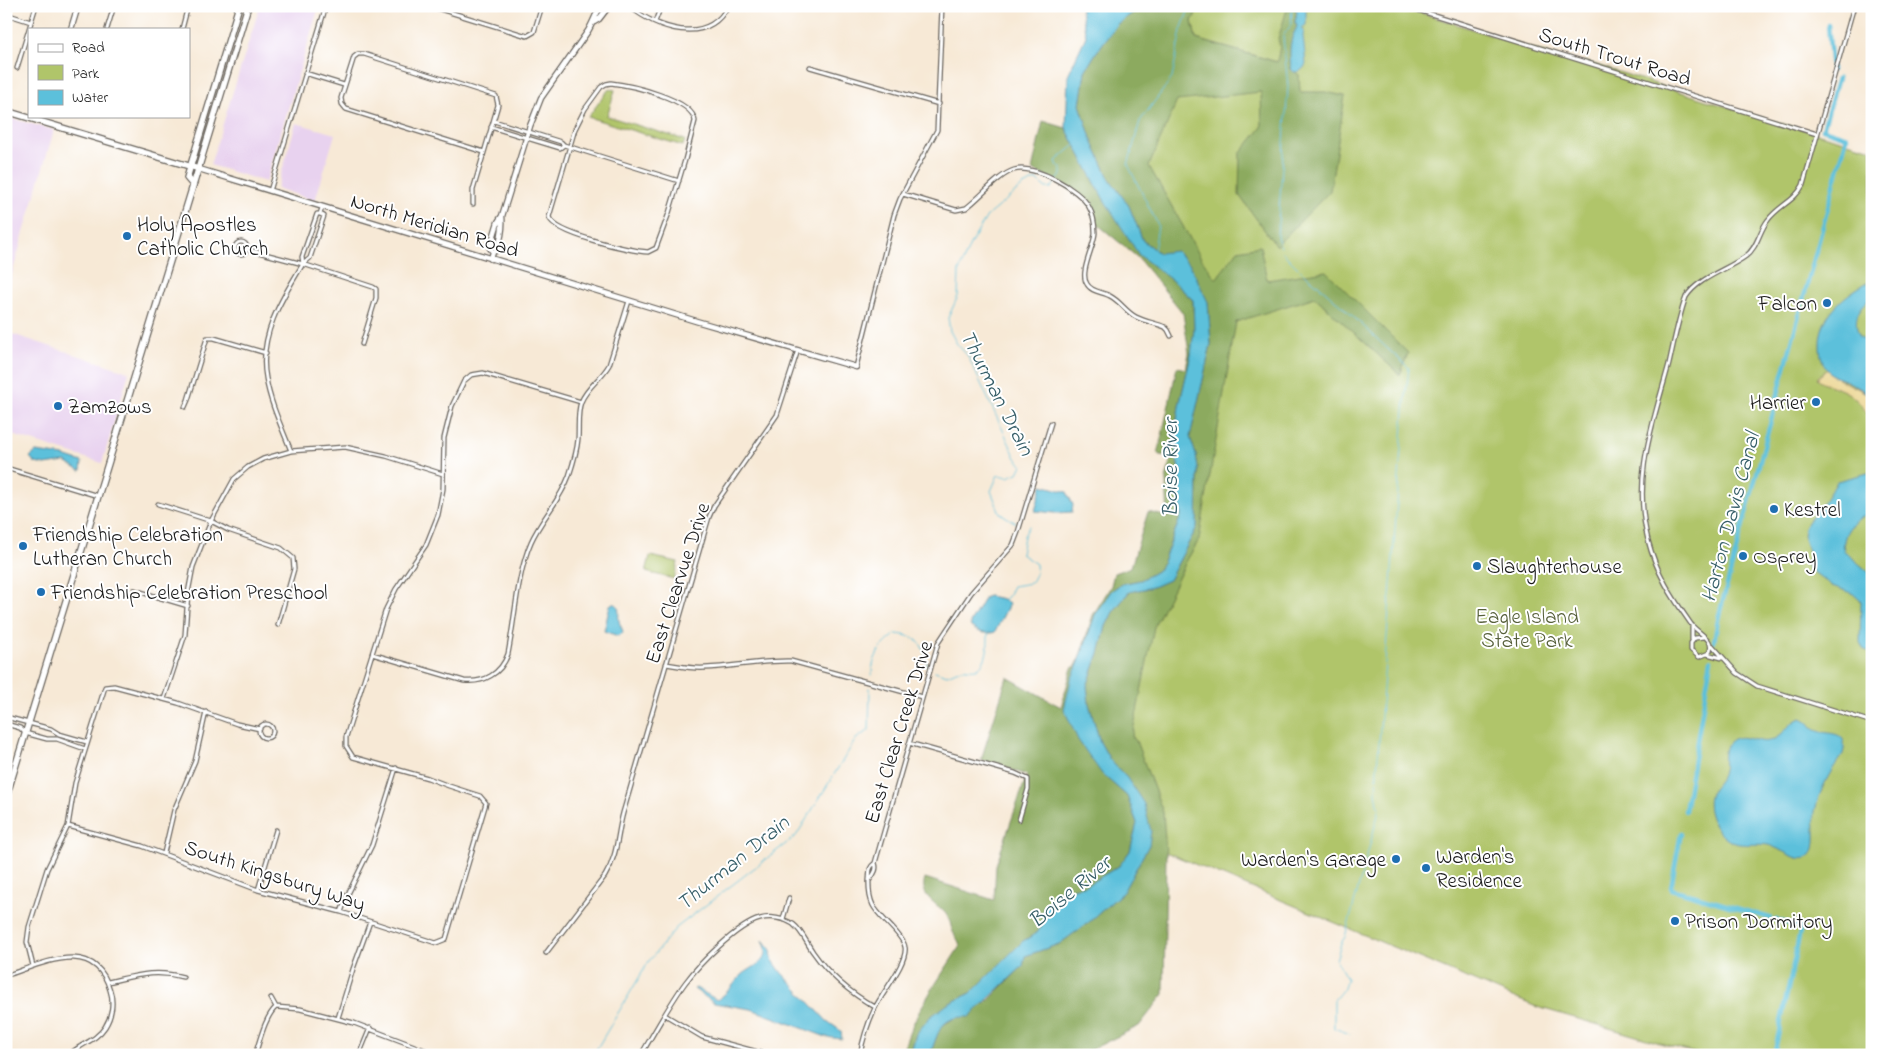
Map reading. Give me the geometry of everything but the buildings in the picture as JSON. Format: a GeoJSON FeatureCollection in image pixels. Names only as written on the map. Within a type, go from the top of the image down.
{"type":"FeatureCollection","features":[{"type":"Feature","properties":{"kind":"main road"},"geometry":{"type":"LineString","coordinates":[[192,185],[187,178],[190,166],[239,6]]}},
{"type":"Feature","properties":{"kind":"main road"},"geometry":{"type":"LineString","coordinates":[[6,797],[248,6]]}},
{"type":"Feature","properties":{"kind":"main road","name":"North Meridian Road"},"geometry":{"type":"LineString","coordinates":[[6,111],[28,116]]}},
{"type":"Feature","properties":{"kind":"main road","name":"North Meridian Road"},"geometry":{"type":"LineString","coordinates":[[43,119],[199,169]]}},
{"type":"Feature","properties":{"kind":"street"},"geometry":{"type":"LineString","coordinates":[[29,28],[36,6]]}},
{"type":"Feature","properties":{"kind":"street"},"geometry":{"type":"LineString","coordinates":[[71,28],[78,6]]}},
{"type":"Feature","properties":{"kind":"street"},"geometry":{"type":"LineString","coordinates":[[107,28],[114,6]]}},
{"type":"Feature","properties":{"kind":"street"},"geometry":{"type":"LineString","coordinates":[[182,28],[188,6]]}},
{"type":"Feature","properties":{"kind":"street"},"geometry":{"type":"LineString","coordinates":[[270,191],[326,6]]}},
{"type":"Feature","properties":{"kind":"street"},"geometry":{"type":"LineString","coordinates":[[430,6],[524,36],[534,32],[542,6]]}},
{"type":"Feature","properties":{"kind":"street"},"geometry":{"type":"LineString","coordinates":[[594,22],[594,16],[601,6]]}},
{"type":"Feature","properties":{"kind":"street"},"geometry":{"type":"LineString","coordinates":[[493,252],[490,248],[494,232],[502,216],[526,138],[541,98],[594,22],[599,19],[609,6]]}},
{"type":"Feature","properties":{"kind":"street"},"geometry":{"type":"LineString","coordinates":[[630,6],[641,15],[655,22],[680,30],[692,31],[716,22],[728,6]]}},
{"type":"Feature","properties":{"kind":"street"},"geometry":{"type":"LineString","coordinates":[[655,22],[662,6]]}},
{"type":"Feature","properties":{"kind":"street"},"geometry":{"type":"LineString","coordinates":[[856,367],[894,215],[937,130],[942,6]]}},
{"type":"Feature","properties":{"kind":"street","name":"South Trout Road"},"geometry":{"type":"LineString","coordinates":[[1404,6],[1817,134]]}},
{"type":"Feature","properties":{"kind":"street"},"geometry":{"type":"LineString","coordinates":[[1854,6],[1807,174],[1800,191],[1768,220],[1752,251],[1700,283],[1686,297],[1647,444],[1642,491],[1644,524],[1652,556],[1666,586],[1692,625],[1737,673],[1758,686],[1872,722]]}},
{"type":"Feature","properties":{"kind":"street"},"geometry":{"type":"LineString","coordinates":[[6,14],[31,22]]}},
{"type":"Feature","properties":{"kind":"street"},"geometry":{"type":"LineString","coordinates":[[17,68],[28,32]]}},
{"type":"Feature","properties":{"kind":"street"},"geometry":{"type":"LineString","coordinates":[[473,204],[473,190],[498,105],[498,100],[494,94],[364,54],[356,55],[352,60],[341,98],[342,104],[346,109],[484,152]]}},
{"type":"Feature","properties":{"kind":"street"},"geometry":{"type":"LineString","coordinates":[[810,67],[939,104]]}},
{"type":"Feature","properties":{"kind":"street"},"geometry":{"type":"LineString","coordinates":[[305,73],[344,85]]}},
{"type":"Feature","properties":{"kind":"street"},"geometry":{"type":"LineString","coordinates":[[606,84],[633,87],[665,97],[690,110],[695,116],[679,181],[656,248],[652,252],[624,249],[594,241],[554,224],[550,220],[550,213],[575,129],[585,109],[606,84]]}},
{"type":"Feature","properties":{"kind":"street"},"geometry":{"type":"LineString","coordinates":[[494,121],[561,142],[564,146],[570,148],[679,181]]}},
{"type":"Feature","properties":{"kind":"street"},"geometry":{"type":"LineString","coordinates":[[492,127],[560,148],[564,146]]}},
{"type":"Feature","properties":{"kind":"street","name":"North Meridian Road"},"geometry":{"type":"LineString","coordinates":[[199,169],[490,259],[856,367]]}},
{"type":"Feature","properties":{"kind":"street"},"geometry":{"type":"LineString","coordinates":[[903,194],[956,210],[966,208],[1013,170],[1034,170],[1058,181],[1081,197],[1089,206],[1093,218],[1095,232],[1084,277],[1086,284],[1095,290],[1113,297],[1136,317],[1165,327],[1170,336]]}},
{"type":"Feature","properties":{"kind":"street"},"geometry":{"type":"LineString","coordinates":[[303,264],[302,257],[316,214],[320,214],[322,208]]}},
{"type":"Feature","properties":{"kind":"street"},"geometry":{"type":"LineString","coordinates":[[291,451],[265,377],[268,333],[274,316],[303,264],[310,258],[324,216],[320,214]]}},
{"type":"Feature","properties":{"kind":"street"},"geometry":{"type":"LineString","coordinates":[[490,259],[499,244],[503,224],[502,216]]}},
{"type":"Feature","properties":{"kind":"street"},"geometry":{"type":"LineString","coordinates":[[246,249],[303,264],[369,285],[376,290],[376,298],[362,344]]}},
{"type":"Feature","properties":{"kind":"street"},"geometry":{"type":"LineString","coordinates":[[372,654],[464,681],[478,681],[494,674],[504,663],[508,654],[524,565],[530,546],[538,528],[565,486],[573,466],[577,445],[581,402],[588,390],[604,374],[611,361],[630,301]]}},
{"type":"Feature","properties":{"kind":"street"},"geometry":{"type":"LineString","coordinates":[[185,406],[207,338],[217,338],[266,352]]}},
{"type":"Feature","properties":{"kind":"street","name":"East Clearvue Drive"},"geometry":{"type":"LineString","coordinates":[[546,953],[605,876],[612,863],[632,782],[711,512],[777,415],[798,350]]}},
{"type":"Feature","properties":{"kind":"street"},"geometry":{"type":"LineString","coordinates":[[342,912],[348,894],[372,845],[396,768],[353,757],[346,746],[346,737],[389,601],[426,545],[434,527],[442,502],[444,438],[452,406],[464,382],[471,375],[483,373],[581,402]]}},
{"type":"Feature","properties":{"kind":"street","name":"East Clear Creek Drive"},"geometry":{"type":"LineString","coordinates":[[875,1007],[903,960],[906,950],[901,937],[874,907],[868,894],[869,881],[874,874],[875,863],[938,642],[971,593],[1015,541],[1050,423]]}},
{"type":"Feature","properties":{"kind":"street"},"geometry":{"type":"LineString","coordinates":[[164,699],[185,636],[193,567],[211,522],[234,479],[248,467],[263,459],[291,451],[330,447],[360,450],[443,474]]}},
{"type":"Feature","properties":{"kind":"street"},"geometry":{"type":"LineString","coordinates":[[6,468],[98,496]]}},
{"type":"Feature","properties":{"kind":"street"},"geometry":{"type":"LineString","coordinates":[[158,504],[281,548],[293,558],[294,569],[278,625]]}},
{"type":"Feature","properties":{"kind":"street"},"geometry":{"type":"LineString","coordinates":[[134,590],[188,606]]}},
{"type":"Feature","properties":{"kind":"street"},"geometry":{"type":"LineString","coordinates":[[1692,625],[1690,647],[1693,653],[1699,657],[1707,654],[1723,658]]}},
{"type":"Feature","properties":{"kind":"street"},"geometry":{"type":"LineString","coordinates":[[1692,640],[1704,637]]}},
{"type":"Feature","properties":{"kind":"street"},"geometry":{"type":"LineString","coordinates":[[1707,654],[1711,644]]}},
{"type":"Feature","properties":{"kind":"street"},"geometry":{"type":"LineString","coordinates":[[666,664],[688,668],[705,668],[773,660],[791,661],[922,697]]}},
{"type":"Feature","properties":{"kind":"street"},"geometry":{"type":"LineString","coordinates":[[33,966],[28,950],[29,927],[47,869],[68,826],[74,788],[103,690],[106,686],[114,686],[164,699],[260,730]]}},
{"type":"Feature","properties":{"kind":"street"},"geometry":{"type":"LineString","coordinates":[[164,853],[178,799],[195,761],[206,712]]}},
{"type":"Feature","properties":{"kind":"street"},"geometry":{"type":"LineString","coordinates":[[6,717],[51,729],[60,734],[87,742]]}},
{"type":"Feature","properties":{"kind":"street"},"geometry":{"type":"LineString","coordinates":[[6,724],[20,728],[25,733],[47,739],[56,739],[85,749]]}},
{"type":"Feature","properties":{"kind":"street"},"geometry":{"type":"LineString","coordinates":[[267,724],[272,728],[273,732],[271,736],[265,738],[261,736],[260,730],[262,726],[267,724]]}},
{"type":"Feature","properties":{"kind":"street"},"geometry":{"type":"LineString","coordinates":[[909,743],[1015,773],[1028,779],[1028,789],[1019,820]]}},
{"type":"Feature","properties":{"kind":"street","name":"South Kingsbury Way"},"geometry":{"type":"LineString","coordinates":[[68,826],[106,835],[164,853],[258,890],[342,912],[436,943],[443,941],[448,936],[486,808],[484,800],[480,796],[396,768]]}},
{"type":"Feature","properties":{"kind":"street"},"geometry":{"type":"LineString","coordinates":[[258,890],[276,830]]}},
{"type":"Feature","properties":{"kind":"street"},"geometry":{"type":"LineString","coordinates":[[782,919],[789,898]]}},
{"type":"Feature","properties":{"kind":"street"},"geometry":{"type":"LineString","coordinates":[[641,1055],[684,984],[698,966],[732,936],[759,919],[770,917],[782,919],[793,924],[801,932],[814,953],[843,986],[875,1007],[866,1030],[860,1055]]}},
{"type":"Feature","properties":{"kind":"street"},"geometry":{"type":"LineString","coordinates":[[338,1018],[353,968],[370,922]]}},
{"type":"Feature","properties":{"kind":"street"},"geometry":{"type":"LineString","coordinates":[[11,974],[62,957],[76,958],[95,966],[108,982],[112,1006],[106,1026],[92,1040],[68,1055]]}},
{"type":"Feature","properties":{"kind":"street"},"geometry":{"type":"LineString","coordinates":[[108,982],[154,972],[183,977]]}},
{"type":"Feature","properties":{"kind":"street"},"geometry":{"type":"LineString","coordinates":[[271,998],[276,1007]]}},
{"type":"Feature","properties":{"kind":"street"},"geometry":{"type":"LineString","coordinates":[[276,1007],[300,1009],[338,1018],[370,1028],[438,1055]]}},
{"type":"Feature","properties":{"kind":"street"},"geometry":{"type":"LineString","coordinates":[[255,1055],[273,1010],[276,1007]]}},
{"type":"Feature","properties":{"kind":"street"},"geometry":{"type":"LineString","coordinates":[[665,1014],[702,1037],[770,1055]]}},
{"type":"Feature","properties":{"kind":"street"},"geometry":{"type":"LineString","coordinates":[[359,1055],[370,1028]]}},
{"type":"Feature","properties":{"kind":"shaded area"},"geometry":{"type":"Polygon","coordinates":[[[260,6],[319,6],[266,182],[210,165],[260,6]]]}},
{"type":"Feature","properties":{"kind":"shaded area"},"geometry":{"type":"Polygon","coordinates":[[[6,117],[54,130],[6,294],[6,117]]]}},
{"type":"Feature","properties":{"kind":"shaded area"},"geometry":{"type":"Polygon","coordinates":[[[296,123],[335,134],[315,201],[277,188],[296,123]]]}},
{"type":"Feature","properties":{"kind":"shaded area"},"geometry":{"type":"Polygon","coordinates":[[[12,334],[129,372],[102,463],[6,433],[6,354],[12,334]]]}},
{"type":"Feature","properties":{"kind":"green space"},"geometry":{"type":"Polygon","coordinates":[[[1143,6],[1200,6],[1192,21],[1196,39],[1277,62],[1280,46],[1278,39],[1288,6],[1295,6],[1297,12],[1295,22],[1297,26],[1291,69],[1299,75],[1300,92],[1325,92],[1345,96],[1330,191],[1276,246],[1239,195],[1240,154],[1262,127],[1261,92],[1177,101],[1149,166],[1201,258],[1216,279],[1238,250],[1260,246],[1267,280],[1326,271],[1408,353],[1400,375],[1315,297],[1236,322],[1199,540],[1154,627],[1132,736],[1136,741],[1163,812],[1166,854],[1164,994],[1139,1026],[1080,1055],[930,1055],[940,1027],[987,1002],[1023,966],[1025,956],[1059,944],[1088,923],[1123,892],[1149,845],[1127,778],[1110,760],[1100,742],[1089,704],[1087,686],[1106,626],[1113,612],[1129,592],[1153,587],[1169,580],[1197,527],[1198,469],[1190,437],[1211,344],[1208,302],[1159,253],[1143,241],[1129,206],[1109,178],[1092,141],[1080,105],[1085,71],[1096,53],[1117,24],[1143,6]]]}},
{"type":"Feature","properties":{"kind":"green space","name":"Eagle Island State Park"},"geometry":{"type":"Polygon","coordinates":[[[1200,6],[1400,6],[1583,65],[1584,61],[1756,116],[1872,149],[1872,1055],[1701,1055],[1534,1006],[1149,845],[1110,760],[1211,344],[1085,71],[1277,62],[1196,39],[1192,21],[1200,6]]]}},
{"type":"Feature","properties":{"kind":"green space"},"geometry":{"type":"Polygon","coordinates":[[[609,89],[615,90],[607,116],[685,140],[683,146],[588,117],[609,89]]]}},
{"type":"Feature","properties":{"kind":"green space"},"geometry":{"type":"Polygon","coordinates":[[[1043,121],[1066,128],[1103,198],[1175,283],[1193,300],[1194,329],[1191,355],[1179,406],[1174,440],[1179,471],[1181,516],[1160,569],[1141,580],[1121,584],[1111,591],[1095,615],[1079,662],[1071,680],[1102,774],[1127,796],[1137,823],[1130,851],[1119,866],[1087,885],[1073,888],[1037,933],[1023,941],[971,993],[948,1004],[916,1034],[910,1055],[902,1055],[906,1040],[919,1012],[960,946],[948,916],[926,895],[924,890],[925,878],[994,900],[996,865],[1027,775],[981,760],[1007,677],[1061,707],[1072,668],[1078,662],[1093,615],[1111,586],[1114,573],[1131,567],[1148,512],[1168,517],[1166,480],[1171,458],[1158,454],[1177,367],[1186,369],[1189,353],[1183,313],[1137,257],[1096,223],[1093,211],[1087,201],[1059,182],[1032,170],[1043,121]]]}},
{"type":"Feature","properties":{"kind":"green space"},"geometry":{"type":"Polygon","coordinates":[[[650,556],[678,562],[674,579],[646,572],[650,556]]]}},
{"type":"Feature","properties":{"kind":"sand"},"geometry":{"type":"Polygon","coordinates":[[[1827,369],[1837,377],[1872,397],[1872,421],[1856,399],[1817,378],[1827,369]]]}},
{"type":"Feature","properties":{"kind":"water"},"geometry":{"type":"Polygon","coordinates":[[[1080,6],[1143,6],[1117,24],[1096,53],[1085,71],[1080,105],[1092,141],[1109,178],[1129,206],[1143,241],[1159,253],[1176,251],[1190,265],[1208,302],[1211,344],[1190,437],[1198,469],[1197,527],[1169,580],[1153,587],[1129,592],[1113,612],[1106,626],[1087,686],[1089,704],[1100,742],[1110,760],[1127,778],[1144,804],[1151,831],[1149,845],[1123,892],[1088,923],[1059,944],[1025,956],[1023,966],[969,1017],[959,1017],[946,1022],[939,1032],[930,1055],[910,1055],[916,1034],[930,1017],[948,1004],[971,993],[1023,941],[1037,933],[1044,923],[1043,907],[1074,888],[1087,885],[1119,866],[1130,851],[1137,823],[1127,796],[1102,774],[1078,740],[1064,709],[1071,680],[1095,615],[1111,591],[1121,584],[1141,580],[1160,569],[1181,516],[1179,471],[1174,440],[1179,406],[1191,355],[1194,329],[1193,300],[1175,283],[1139,255],[1103,198],[1066,128],[1068,75],[1086,36],[1080,6]]]}},
{"type":"Feature","properties":{"kind":"water"},"geometry":{"type":"Polygon","coordinates":[[[1295,6],[1306,6],[1306,25],[1301,28],[1304,29],[1306,64],[1298,72],[1294,72],[1291,69],[1290,54],[1292,38],[1297,26],[1295,22],[1297,12],[1295,6]]]}},
{"type":"Feature","properties":{"kind":"water"},"geometry":{"type":"Polygon","coordinates":[[[1866,283],[1872,283],[1872,298],[1860,310],[1857,325],[1860,337],[1870,342],[1872,346],[1872,397],[1854,385],[1831,374],[1824,365],[1820,350],[1823,325],[1834,308],[1866,283]]]}},
{"type":"Feature","properties":{"kind":"water"},"geometry":{"type":"Polygon","coordinates":[[[36,452],[64,456],[82,462],[81,471],[65,462],[45,465],[35,463],[30,457],[36,452]]]}},
{"type":"Feature","properties":{"kind":"water"},"geometry":{"type":"Polygon","coordinates":[[[1872,472],[1872,513],[1860,518],[1850,527],[1845,538],[1844,551],[1872,575],[1872,653],[1863,649],[1860,642],[1861,601],[1852,593],[1832,586],[1807,567],[1809,554],[1803,536],[1807,522],[1823,503],[1837,481],[1872,472]]]}},
{"type":"Feature","properties":{"kind":"water"},"geometry":{"type":"Polygon","coordinates":[[[1042,485],[1067,492],[1073,505],[1072,512],[1035,511],[1042,485]]]}},
{"type":"Feature","properties":{"kind":"water"},"geometry":{"type":"Polygon","coordinates":[[[985,597],[1003,599],[1009,604],[995,632],[979,632],[971,627],[970,623],[985,597]]]}},
{"type":"Feature","properties":{"kind":"water"},"geometry":{"type":"Polygon","coordinates":[[[613,603],[618,607],[619,621],[623,632],[618,636],[604,631],[610,605],[613,603]]]}},
{"type":"Feature","properties":{"kind":"water"},"geometry":{"type":"Polygon","coordinates":[[[1801,718],[1816,730],[1836,734],[1843,740],[1844,746],[1843,754],[1819,796],[1815,811],[1813,852],[1806,858],[1801,858],[1768,845],[1739,844],[1729,840],[1718,831],[1711,818],[1708,804],[1710,794],[1722,775],[1726,745],[1739,737],[1761,741],[1772,740],[1793,722],[1801,718]]]}},
{"type":"Feature","properties":{"kind":"water"},"geometry":{"type":"Polygon","coordinates":[[[763,940],[771,950],[772,959],[781,972],[827,1021],[841,1031],[842,1039],[826,1037],[751,1009],[714,1003],[694,989],[696,988],[717,1000],[721,998],[742,975],[764,958],[766,951],[763,940]]]}},
{"type":"Feature","properties":{"kind":"waterway"},"geometry":{"type":"LineString","coordinates":[[1154,251],[1158,225],[1128,165],[1140,121],[1172,78],[1181,30],[1190,6]]}},
{"type":"Feature","properties":{"kind":"waterway"},"geometry":{"type":"LineString","coordinates":[[1281,247],[1277,237],[1288,87],[1283,36],[1291,25],[1292,6]]}},
{"type":"Feature","properties":{"kind":"waterway","name":"Harton Davis Canal"},"geometry":{"type":"LineString","coordinates":[[1828,25],[1832,70]]}},
{"type":"Feature","properties":{"kind":"waterway","name":"Harton Davis Canal"},"geometry":{"type":"LineString","coordinates":[[1800,311],[1847,137],[1823,129],[1838,78]]}},
{"type":"Feature","properties":{"kind":"waterway","name":"Thurman Drain"},"geometry":{"type":"LineString","coordinates":[[1016,523],[1000,513],[991,491],[998,475],[1008,477],[1018,473],[1022,465],[1016,458],[968,356],[957,344],[950,331],[948,318],[958,296],[959,271],[970,245],[987,216],[1023,186],[1036,180],[1046,188],[1051,188],[1061,175],[1061,168],[1056,161],[1075,145]]}},
{"type":"Feature","properties":{"kind":"waterway"},"geometry":{"type":"LineString","coordinates":[[1282,251],[1290,261],[1409,368],[1404,410],[1377,769],[1376,793],[1379,808]]}},
{"type":"Feature","properties":{"kind":"waterway","name":"Harton Davis Canal"},"geometry":{"type":"LineString","coordinates":[[1714,641],[1719,615],[1799,315]]}},
{"type":"Feature","properties":{"kind":"waterway","name":"Thurman Drain"},"geometry":{"type":"LineString","coordinates":[[1003,601],[1013,586],[1031,583],[1035,576],[1036,564],[1021,554],[1024,536],[1029,526]]}},
{"type":"Feature","properties":{"kind":"waterway","name":"Thurman Drain"},"geometry":{"type":"LineString","coordinates":[[872,675],[872,668],[879,651],[896,634],[910,637],[919,642],[924,652],[927,666]]}},
{"type":"Feature","properties":{"kind":"waterway","name":"Thurman Drain"},"geometry":{"type":"LineString","coordinates":[[935,671],[947,675],[962,669],[978,668],[986,657],[988,634]]}},
{"type":"Feature","properties":{"kind":"waterway","name":"Harton Davis Canal"},"geometry":{"type":"LineString","coordinates":[[1685,811],[1711,660]]}},
{"type":"Feature","properties":{"kind":"waterway","name":"Thurman Drain"},"geometry":{"type":"LineString","coordinates":[[593,1055],[649,961],[676,928],[796,836],[856,739],[869,730],[870,688]]}},
{"type":"Feature","properties":{"kind":"waterway"},"geometry":{"type":"LineString","coordinates":[[1350,1034],[1334,1028],[1334,1000],[1344,988],[1347,979],[1336,960],[1341,943],[1345,937],[1379,811]]}},
{"type":"Feature","properties":{"kind":"waterway","name":"Harton Davis Canal"},"geometry":{"type":"LineString","coordinates":[[1681,833],[1672,889],[1770,918]]}},
{"type":"Feature","properties":{"kind":"waterway","name":"Harton Davis Canal"},"geometry":{"type":"LineString","coordinates":[[1776,920],[1801,928]]}},
{"type":"Feature","properties":{"kind":"waterway","name":"Harton Davis Canal"},"geometry":{"type":"LineString","coordinates":[[1774,1055],[1800,932]]}},
{"type":"Feature","properties":{"kind":"place","name":"Holy Apostles Catholic Church"},"geometry":{"type":"Point","coordinates":[127,236]}},
{"type":"Feature","properties":{"kind":"place","name":"Falcon"},"geometry":{"type":"Point","coordinates":[1827,303]}},
{"type":"Feature","properties":{"kind":"place","name":"Harrier"},"geometry":{"type":"Point","coordinates":[1816,402]}},
{"type":"Feature","properties":{"kind":"place","name":"Zamzows"},"geometry":{"type":"Point","coordinates":[58,406]}},
{"type":"Feature","properties":{"kind":"place","name":"Kestrel"},"geometry":{"type":"Point","coordinates":[1774,509]}},
{"type":"Feature","properties":{"kind":"place","name":"Friendship Celebration Lutheran Church"},"geometry":{"type":"Point","coordinates":[23,546]}},
{"type":"Feature","properties":{"kind":"place","name":"Osprey"},"geometry":{"type":"Point","coordinates":[1743,556]}},
{"type":"Feature","properties":{"kind":"place","name":"Slaughterhouse"},"geometry":{"type":"Point","coordinates":[1477,566]}},
{"type":"Feature","properties":{"kind":"place","name":"Friendship Celebration Preschool"},"geometry":{"type":"Point","coordinates":[41,592]}},
{"type":"Feature","properties":{"kind":"place","name":"Warden's Garage"},"geometry":{"type":"Point","coordinates":[1396,859]}},
{"type":"Feature","properties":{"kind":"place","name":"Warden's Residence"},"geometry":{"type":"Point","coordinates":[1426,868]}},
{"type":"Feature","properties":{"kind":"place","name":"Prison Dormitory"},"geometry":{"type":"Point","coordinates":[1675,921]}},
{"type":"Feature","properties":{"kind":"water label","name":"Boise River"},"geometry":{"type":"Point","coordinates":[1169,468]}},
{"type":"Feature","properties":{"kind":"water label","name":"Boise River"},"geometry":{"type":"Point","coordinates":[1069,891]}}]}
